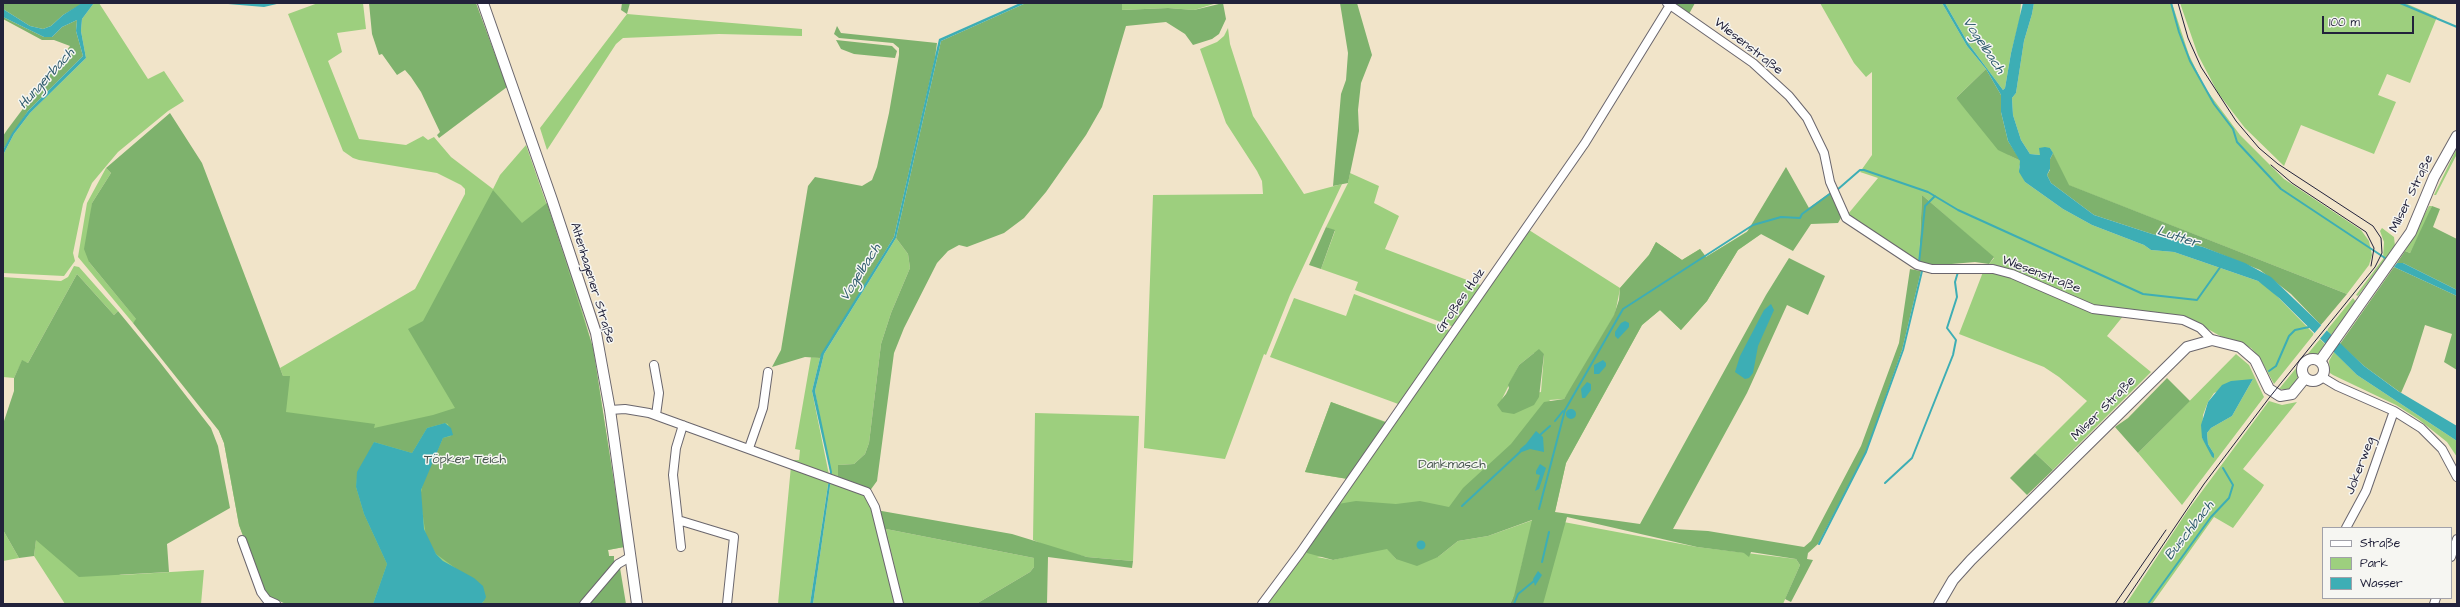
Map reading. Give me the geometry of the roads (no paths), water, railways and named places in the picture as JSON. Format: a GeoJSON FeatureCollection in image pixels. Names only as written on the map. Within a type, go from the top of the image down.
{"type":"FeatureCollection","features":[{"type":"Feature","properties":{"kind":"main road","name":"Altenhagener Straße"},"geometry":{"type":"LineString","coordinates":[[483,3],[550,192],[596,333],[610,410],[637,604]]}},
{"type":"Feature","properties":{"kind":"main road","name":"Milser Straße"},"geometry":{"type":"LineString","coordinates":[[2322,358],[2411,232],[2432,182],[2457,136]]}},
{"type":"Feature","properties":{"kind":"main road","name":"Milser Straße"},"geometry":{"type":"LineString","coordinates":[[1939,604],[1953,580],[1971,560],[2180,352],[2195,343],[2212,340],[2230,344],[2247,352],[2255,360],[2269,389],[2276,394],[2283,396],[2292,394],[2305,378]]}},
{"type":"Feature","properties":{"kind":"main road"},"geometry":{"type":"LineString","coordinates":[[2322,358],[2324,367],[2322,377],[2315,381],[2305,378],[2302,368],[2306,362],[2313,359],[2322,358]]}},
{"type":"Feature","properties":{"kind":"street","name":"Wiesenstraße"},"geometry":{"type":"LineString","coordinates":[[1668,4],[1753,63],[1789,96],[1807,118],[1824,153],[1830,182],[1846,218],[1917,265],[1932,269],[1993,269],[2012,274],[2093,309],[2183,320],[2200,328],[2212,340]]}},
{"type":"Feature","properties":{"kind":"street","name":"Großes Holz"},"geometry":{"type":"LineString","coordinates":[[1262,604],[1300,553],[1586,143],[1668,4]]}},
{"type":"Feature","properties":{"kind":"street"},"geometry":{"type":"LineString","coordinates":[[654,365],[659,393],[656,415]]}},
{"type":"Feature","properties":{"kind":"street"},"geometry":{"type":"LineString","coordinates":[[749,448],[763,408],[768,372]]}},
{"type":"Feature","properties":{"kind":"street"},"geometry":{"type":"LineString","coordinates":[[2322,377],[2337,386],[2394,411],[2418,426],[2436,441],[2448,458],[2457,476]]}},
{"type":"Feature","properties":{"kind":"street"},"geometry":{"type":"LineString","coordinates":[[610,410],[638,410],[656,415],[861,489],[871,497],[899,604]]}},
{"type":"Feature","properties":{"kind":"street","name":"Jokerweg"},"geometry":{"type":"LineString","coordinates":[[2347,527],[2366,491],[2394,411]]}},
{"type":"Feature","properties":{"kind":"street"},"geometry":{"type":"LineString","coordinates":[[681,547],[673,467],[682,425]]}},
{"type":"Feature","properties":{"kind":"street"},"geometry":{"type":"LineString","coordinates":[[678,520],[734,538],[727,604]]}},
{"type":"Feature","properties":{"kind":"street"},"geometry":{"type":"LineString","coordinates":[[2452,554],[2457,539]]}},
{"type":"Feature","properties":{"kind":"street"},"geometry":{"type":"LineString","coordinates":[[242,540],[261,592],[267,600],[276,604]]}},
{"type":"Feature","properties":{"kind":"street"},"geometry":{"type":"LineString","coordinates":[[584,604],[618,564],[630,557]]}},
{"type":"Feature","properties":{"kind":"water"},"geometry":{"type":"Polygon","coordinates":[[[82,3],[94,3],[82,19],[81,31],[86,58],[30,113],[14,134],[3,155],[3,150],[12,133],[28,111],[83,56],[76,31],[77,20],[62,27],[52,37],[44,37],[3,17],[3,9],[30,26],[43,29],[51,26],[63,15],[82,3]]]}},
{"type":"Feature","properties":{"kind":"water"},"geometry":{"type":"Polygon","coordinates":[[[216,3],[281,3],[264,7],[216,3]]]}},
{"type":"Feature","properties":{"kind":"water"},"geometry":{"type":"Polygon","coordinates":[[[1020,3],[1026,3],[941,41],[896,238],[824,354],[815,391],[832,472],[813,604],[810,604],[830,472],[812,391],[821,354],[894,237],[939,39],[1020,3]]]}},
{"type":"Feature","properties":{"kind":"water"},"geometry":{"type":"Polygon","coordinates":[[[1942,3],[1945,3],[1968,43],[2003,90],[2005,88],[2011,53],[2023,3],[2034,3],[2024,41],[2016,93],[2012,98],[2013,115],[2021,140],[2030,154],[2040,155],[2039,148],[2045,147],[2050,148],[2053,153],[2050,159],[2050,169],[2047,175],[2051,183],[2094,215],[2152,234],[2203,247],[2245,263],[2271,277],[2364,366],[2398,391],[2457,426],[2457,441],[2357,375],[2279,298],[2258,281],[2174,252],[2151,250],[2144,245],[2092,225],[2063,209],[2025,182],[2019,172],[2020,161],[2008,141],[2001,112],[2001,95],[1986,69],[1967,46],[1942,3]]]}},
{"type":"Feature","properties":{"kind":"water"},"geometry":{"type":"Polygon","coordinates":[[[2397,263],[2403,263],[2457,290],[2457,296],[2394,267],[2397,263]]]}},
{"type":"Feature","properties":{"kind":"water"},"geometry":{"type":"Polygon","coordinates":[[[1771,304],[1774,310],[1758,346],[1753,373],[1749,378],[1745,379],[1735,372],[1740,356],[1764,310],[1771,304]]]}},
{"type":"Feature","properties":{"kind":"water"},"geometry":{"type":"Polygon","coordinates":[[[1625,321],[1629,323],[1629,327],[1618,339],[1615,336],[1615,332],[1621,323],[1625,321]]]}},
{"type":"Feature","properties":{"kind":"water"},"geometry":{"type":"Polygon","coordinates":[[[1603,360],[1606,363],[1606,366],[1599,374],[1594,374],[1594,365],[1603,360]]]}},
{"type":"Feature","properties":{"kind":"water"},"geometry":{"type":"Polygon","coordinates":[[[2253,379],[2232,416],[2211,428],[2207,433],[2208,444],[2214,454],[2214,458],[2212,457],[2202,438],[2201,425],[2208,402],[2222,385],[2231,381],[2253,379]]]}},
{"type":"Feature","properties":{"kind":"water"},"geometry":{"type":"Polygon","coordinates":[[[1587,382],[1591,384],[1591,390],[1585,398],[1582,398],[1581,389],[1587,382]]]}},
{"type":"Feature","properties":{"kind":"water"},"geometry":{"type":"Polygon","coordinates":[[[1569,409],[1573,409],[1576,414],[1573,419],[1569,419],[1566,416],[1566,412],[1569,409]]]}},
{"type":"Feature","properties":{"kind":"water"},"geometry":{"type":"Polygon","coordinates":[[[445,423],[451,428],[453,435],[443,438],[421,490],[424,529],[436,554],[443,561],[474,578],[483,586],[486,597],[481,604],[373,604],[387,564],[364,514],[356,487],[357,472],[374,442],[412,453],[427,428],[445,423]]]}},
{"type":"Feature","properties":{"kind":"water"},"geometry":{"type":"Polygon","coordinates":[[[1536,431],[1543,437],[1544,452],[1530,449],[1519,453],[1520,449],[1536,431]]]}},
{"type":"Feature","properties":{"kind":"water"},"geometry":{"type":"Polygon","coordinates":[[[1540,464],[1546,468],[1539,489],[1535,491],[1540,475],[1536,474],[1536,471],[1540,464]]]}},
{"type":"Feature","properties":{"kind":"water"},"geometry":{"type":"Polygon","coordinates":[[[1419,541],[1423,541],[1425,545],[1423,549],[1419,549],[1417,547],[1417,543],[1419,541]]]}},
{"type":"Feature","properties":{"kind":"water"},"geometry":{"type":"Polygon","coordinates":[[[1538,571],[1542,575],[1535,586],[1533,579],[1538,571]]]}},
{"type":"Feature","properties":{"kind":"waterway"},"geometry":{"type":"LineString","coordinates":[[2171,3],[2179,32],[2190,61],[2214,104],[2233,129],[2237,142],[2281,189],[2388,260]]}},
{"type":"Feature","properties":{"kind":"waterway"},"geometry":{"type":"LineString","coordinates":[[2400,3],[2457,27]]}},
{"type":"Feature","properties":{"kind":"waterway"},"geometry":{"type":"LineString","coordinates":[[1837,190],[1860,170],[1864,170],[1928,192],[1958,210],[2143,294],[2197,300],[2221,266]]}},
{"type":"Feature","properties":{"kind":"waterway"},"geometry":{"type":"LineString","coordinates":[[1539,509],[1565,410],[1623,309],[1753,225],[1781,217],[1800,218],[1802,214],[1831,193]]}},
{"type":"Feature","properties":{"kind":"waterway"},"geometry":{"type":"LineString","coordinates":[[1919,263],[1925,206],[1935,196]]}},
{"type":"Feature","properties":{"kind":"waterway"},"geometry":{"type":"LineString","coordinates":[[1819,544],[1866,452],[1903,350],[1922,271]]}},
{"type":"Feature","properties":{"kind":"waterway"},"geometry":{"type":"LineString","coordinates":[[1885,483],[1912,458],[1953,355],[1956,340],[1947,328],[1957,297],[1955,282],[1958,272]]}},
{"type":"Feature","properties":{"kind":"waterway","name":"Buschbach"},"geometry":{"type":"LineString","coordinates":[[2269,371],[2276,366],[2289,336],[2295,330],[2309,327]]}},
{"type":"Feature","properties":{"kind":"waterway"},"geometry":{"type":"LineString","coordinates":[[1555,421],[1563,411]]}},
{"type":"Feature","properties":{"kind":"waterway"},"geometry":{"type":"LineString","coordinates":[[1540,435],[1550,426]]}},
{"type":"Feature","properties":{"kind":"waterway"},"geometry":{"type":"LineString","coordinates":[[1462,506],[1520,452]]}},
{"type":"Feature","properties":{"kind":"waterway","name":"Buschbach"},"geometry":{"type":"LineString","coordinates":[[2148,604],[2211,517],[2229,498],[2233,485],[2223,468]]}},
{"type":"Feature","properties":{"kind":"waterway"},"geometry":{"type":"LineString","coordinates":[[1542,562],[1549,532]]}},
{"type":"Feature","properties":{"kind":"waterway"},"geometry":{"type":"LineString","coordinates":[[1514,604],[1518,594],[1534,581]]}},
{"type":"Feature","properties":{"kind":"tram line"},"geometry":{"type":"LineString","coordinates":[[2123,604],[2204,484],[2269,398],[2375,267],[2382,253],[2381,238],[2373,226],[2278,164],[2259,148],[2236,121],[2201,67],[2188,38],[2178,3]]}},
{"type":"Feature","properties":{"kind":"tram line"},"geometry":{"type":"LineString","coordinates":[[2271,165],[2292,183],[2366,232],[2374,248],[2371,266]]}},
{"type":"Feature","properties":{"kind":"tram line"},"geometry":{"type":"LineString","coordinates":[[2115,604],[2166,530]]}},
{"type":"Feature","properties":{"kind":"water label","name":"Vogelbach"},"geometry":{"type":"Point","coordinates":[1983,46]}},
{"type":"Feature","properties":{"kind":"water label","name":"Hungerbach"},"geometry":{"type":"Point","coordinates":[47,79]}},
{"type":"Feature","properties":{"kind":"water label","name":"Lutter"},"geometry":{"type":"Point","coordinates":[2178,238]}},
{"type":"Feature","properties":{"kind":"water label","name":"Vogelbach"},"geometry":{"type":"Point","coordinates":[861,273]}},
{"type":"Feature","properties":{"kind":"park label","name":"Töpker Teich"},"geometry":{"type":"Point","coordinates":[465,460]}},
{"type":"Feature","properties":{"kind":"park label","name":"Dankmasch"},"geometry":{"type":"Point","coordinates":[1452,465]}}]}
